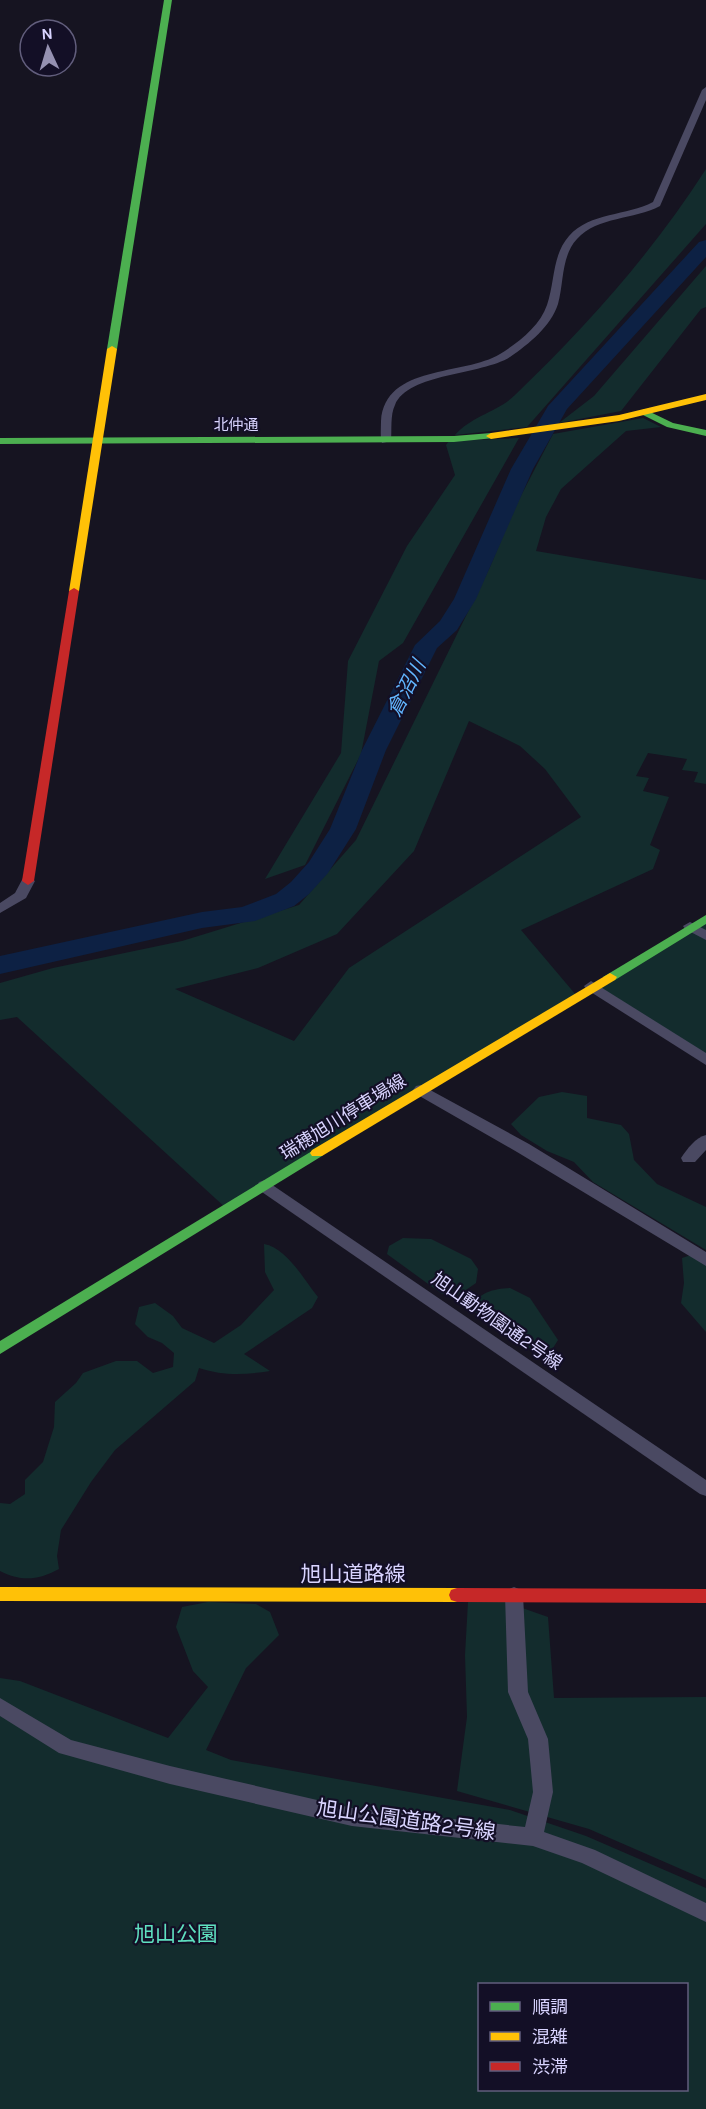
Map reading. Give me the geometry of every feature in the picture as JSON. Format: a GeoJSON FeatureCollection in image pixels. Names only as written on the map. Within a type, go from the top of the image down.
{"type":"FeatureCollection","features":[{"type":"Feature","properties":{"kind":"street"},"geometry":{"type":"LineString","coordinates":[[0,909],[21,895],[28,881],[168,0]]}},
{"type":"Feature","properties":{"kind":"street"},"geometry":{"type":"LineString","coordinates":[[386,441],[389,406],[394,397],[422,382],[501,358],[540,325],[549,315],[566,247],[583,228],[604,219],[657,204],[706,90]]}},
{"type":"Feature","properties":{"kind":"street","name":"北仲通"},"geometry":{"type":"LineString","coordinates":[[0,441],[386,441],[473,438],[532,432],[601,421],[706,397]]}},
{"type":"Feature","properties":{"kind":"street"},"geometry":{"type":"LineString","coordinates":[[644,412],[670,424],[706,433]]}},
{"type":"Feature","properties":{"kind":"street","name":"瑞穂旭川停車場線"},"geometry":{"type":"LineString","coordinates":[[0,1348],[591,986],[690,926],[706,919]]}},
{"type":"Feature","properties":{"kind":"street"},"geometry":{"type":"LineString","coordinates":[[690,926],[706,936]]}},
{"type":"Feature","properties":{"kind":"street"},"geometry":{"type":"LineString","coordinates":[[591,986],[706,1060]]}},
{"type":"Feature","properties":{"kind":"street"},"geometry":{"type":"LineString","coordinates":[[420,1090],[523,1149],[706,1260]]}},
{"type":"Feature","properties":{"kind":"street"},"geometry":{"type":"LineString","coordinates":[[689,1158],[706,1140]]}},
{"type":"Feature","properties":{"kind":"street","name":"旭山動物園通2号線"},"geometry":{"type":"LineString","coordinates":[[265,1186],[706,1489]]}},
{"type":"Feature","properties":{"kind":"street","name":"旭山道路線"},"geometry":{"type":"LineString","coordinates":[[0,1594],[706,1596]]}},
{"type":"Feature","properties":{"kind":"street"},"geometry":{"type":"LineString","coordinates":[[514,1595],[518,1692],[538,1738],[543,1792],[533,1837]]}},
{"type":"Feature","properties":{"kind":"street","name":"旭山公園道路2号線"},"geometry":{"type":"LineString","coordinates":[[0,1706],[66,1747],[170,1775],[352,1817],[533,1837],[588,1856],[706,1913]]}},
{"type":"Feature","properties":{"kind":"green space"},"geometry":{"type":"Polygon","coordinates":[[[706,169],[706,224],[527,427],[455,435],[469,423],[508,401],[567,343],[641,259],[706,169]]]}},
{"type":"Feature","properties":{"kind":"green space"},"geometry":{"type":"Polygon","coordinates":[[[706,266],[706,307],[701,309],[621,411],[559,423],[594,396],[706,266]]]}},
{"type":"Feature","properties":{"kind":"green space"},"geometry":{"type":"Polygon","coordinates":[[[643,418],[661,427],[626,431],[561,489],[546,517],[536,551],[706,580],[706,784],[694,782],[698,772],[682,770],[687,759],[648,753],[636,776],[649,778],[643,791],[669,797],[650,845],[660,850],[653,869],[521,930],[576,995],[227,1209],[17,1017],[0,1020],[0,983],[53,968],[182,941],[299,905],[356,840],[490,567],[512,513],[553,434],[643,418]],[[469,721],[414,851],[337,934],[258,968],[175,989],[294,1041],[349,968],[581,817],[545,769],[520,746],[469,721]]]}},
{"type":"Feature","properties":{"kind":"green space"},"geometry":{"type":"Polygon","coordinates":[[[519,438],[403,643],[379,661],[361,754],[305,865],[265,879],[341,753],[348,661],[407,546],[455,475],[446,445],[449,441],[519,438]]]}},
{"type":"Feature","properties":{"kind":"green space"},"geometry":{"type":"Polygon","coordinates":[[[706,919],[706,1060],[597,989],[706,919]]]}},
{"type":"Feature","properties":{"kind":"green space"},"geometry":{"type":"Polygon","coordinates":[[[562,1092],[587,1096],[587,1118],[621,1125],[629,1134],[634,1160],[657,1184],[706,1207],[706,1250],[593,1182],[574,1162],[547,1151],[521,1135],[511,1124],[539,1097],[562,1092]]]}},
{"type":"Feature","properties":{"kind":"green space"},"geometry":{"type":"Polygon","coordinates":[[[403,1238],[431,1239],[471,1259],[478,1269],[476,1283],[457,1296],[442,1294],[387,1254],[389,1246],[403,1238]]]}},
{"type":"Feature","properties":{"kind":"green space"},"geometry":{"type":"Polygon","coordinates":[[[264,1244],[288,1258],[318,1297],[312,1308],[244,1354],[270,1371],[234,1374],[199,1368],[195,1381],[115,1450],[91,1482],[61,1530],[57,1556],[59,1569],[44,1576],[30,1578],[15,1577],[0,1571],[0,1503],[10,1504],[25,1494],[25,1480],[43,1462],[54,1427],[55,1402],[76,1383],[83,1373],[116,1361],[137,1361],[153,1373],[173,1367],[174,1353],[162,1343],[148,1337],[135,1324],[139,1307],[155,1303],[173,1316],[182,1328],[214,1343],[241,1325],[274,1290],[265,1272],[264,1244]]]}},
{"type":"Feature","properties":{"kind":"green space"},"geometry":{"type":"Polygon","coordinates":[[[691,1255],[706,1265],[706,1332],[681,1303],[684,1283],[682,1258],[691,1255]]]}},
{"type":"Feature","properties":{"kind":"green space"},"geometry":{"type":"Polygon","coordinates":[[[510,1288],[530,1298],[558,1340],[553,1348],[543,1354],[516,1343],[471,1309],[474,1303],[487,1292],[510,1288]]]}},
{"type":"Feature","properties":{"kind":"green space"},"geometry":{"type":"Polygon","coordinates":[[[502,1601],[548,1617],[554,1698],[706,1697],[706,1880],[589,1829],[457,1791],[467,1717],[465,1655],[468,1602],[502,1601]]]}},
{"type":"Feature","properties":{"kind":"green space","name":"旭山公園"},"geometry":{"type":"Polygon","coordinates":[[[208,1602],[256,1604],[270,1612],[279,1635],[246,1668],[206,1750],[231,1760],[510,1810],[586,1836],[706,1888],[706,2109],[0,2109],[0,1678],[20,1681],[168,1738],[208,1687],[193,1671],[176,1627],[182,1607],[208,1602]]]}},
{"type":"Feature","properties":{"kind":"waterway","name":"倉沼川"},"geometry":{"type":"LineString","coordinates":[[0,965],[202,920],[246,915],[285,900],[300,888],[319,867],[343,829],[374,750],[427,645],[449,625],[465,599],[522,469],[558,406],[706,246]]}},
{"type":"Feature","properties":{"kind":"traffic: fast"},"geometry":{"type":"LineString","coordinates":[[112,349],[168,0]]}},
{"type":"Feature","properties":{"kind":"traffic: fast"},"geometry":{"type":"LineString","coordinates":[[644,412],[670,425],[706,433]]}},
{"type":"Feature","properties":{"kind":"traffic: fast"},"geometry":{"type":"LineString","coordinates":[[0,441],[454,439],[491,436]]}},
{"type":"Feature","properties":{"kind":"traffic: fast"},"geometry":{"type":"LineString","coordinates":[[610,977],[706,919]]}},
{"type":"Feature","properties":{"kind":"traffic: fast"},"geometry":{"type":"LineString","coordinates":[[0,1348],[317,1153]]}},
{"type":"Feature","properties":{"kind":"traffic: slow"},"geometry":{"type":"LineString","coordinates":[[74,591],[112,349]]}},
{"type":"Feature","properties":{"kind":"traffic: slow"},"geometry":{"type":"LineString","coordinates":[[491,436],[619,418],[706,397]]}},
{"type":"Feature","properties":{"kind":"traffic: slow"},"geometry":{"type":"LineString","coordinates":[[317,1153],[610,977]]}},
{"type":"Feature","properties":{"kind":"traffic: slow"},"geometry":{"type":"LineString","coordinates":[[0,1594],[457,1595]]}},
{"type":"Feature","properties":{"kind":"traffic: jam"},"geometry":{"type":"LineString","coordinates":[[28,881],[74,591]]}},
{"type":"Feature","properties":{"kind":"traffic: jam"},"geometry":{"type":"LineString","coordinates":[[457,1595],[706,1596]]}}]}
